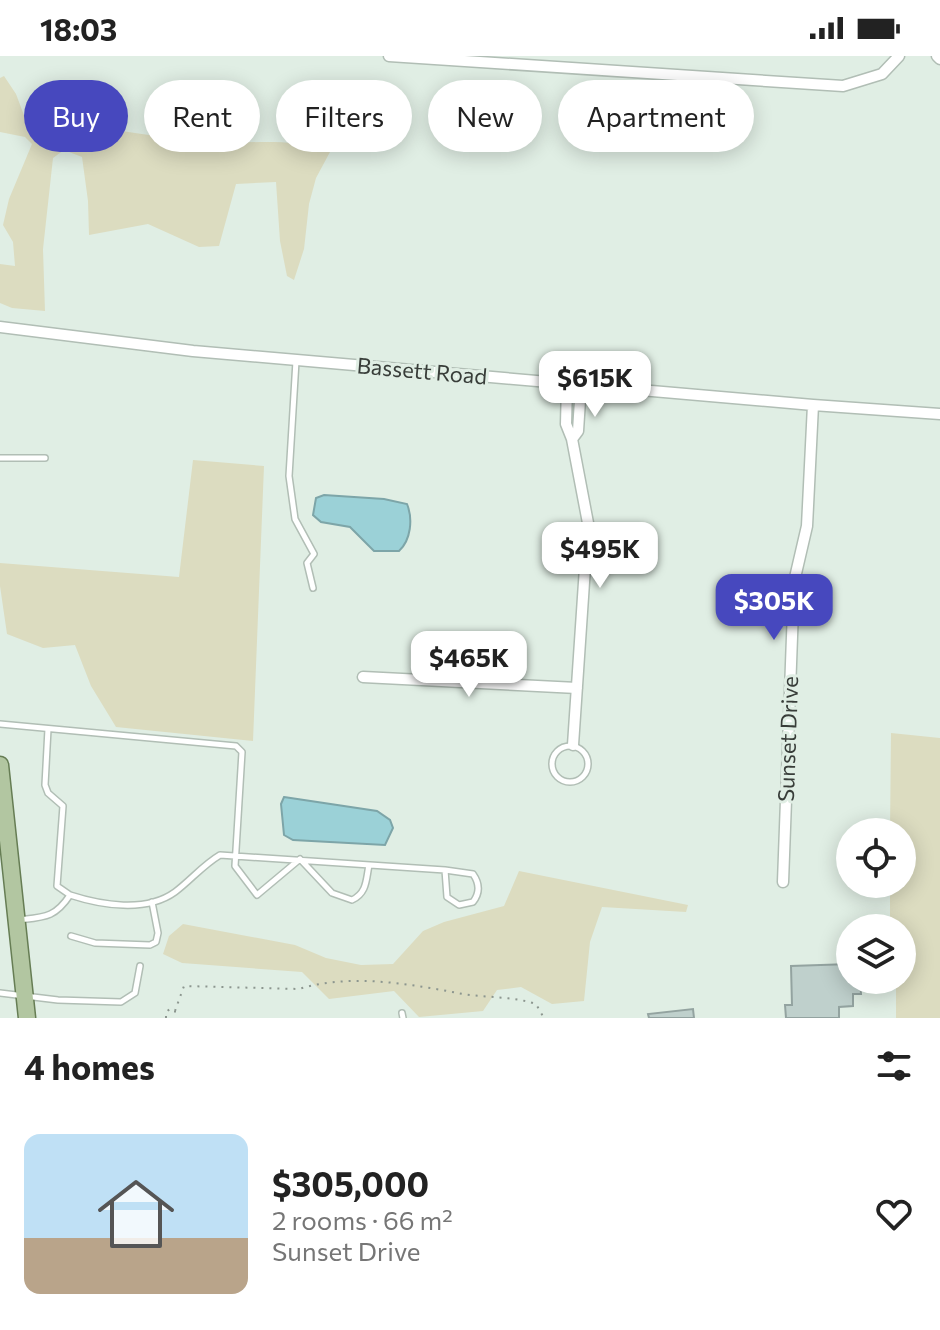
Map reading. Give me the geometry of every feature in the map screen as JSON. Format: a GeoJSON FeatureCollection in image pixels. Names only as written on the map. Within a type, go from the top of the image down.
{"type":"FeatureCollection","features":[{"type":"Feature","properties":{"kind":"main road"},"geometry":{"type":"LineString","coordinates":[[0,765],[4,836],[27,1018]]}},
{"type":"Feature","properties":{"kind":"street"},"geometry":{"type":"LineString","coordinates":[[389,56],[843,86],[882,74],[899,56]]}},
{"type":"Feature","properties":{"kind":"street","name":"Bassett Road"},"geometry":{"type":"LineString","coordinates":[[0,327],[193,351],[940,414]]}},
{"type":"Feature","properties":{"kind":"street"},"geometry":{"type":"LineString","coordinates":[[567,384],[566,424],[572,439],[588,523],[573,745]]}},
{"type":"Feature","properties":{"kind":"street"},"geometry":{"type":"LineString","coordinates":[[572,439],[578,431],[581,385]]}},
{"type":"Feature","properties":{"kind":"street","name":"Sunset Drive"},"geometry":{"type":"LineString","coordinates":[[783,882],[794,582],[807,526],[813,405]]}},
{"type":"Feature","properties":{"kind":"street"},"geometry":{"type":"LineString","coordinates":[[363,677],[577,688]]}},
{"type":"Feature","properties":{"kind":"lane"},"geometry":{"type":"LineString","coordinates":[[296,360],[289,476],[295,519],[314,554],[307,563],[313,588]]}},
{"type":"Feature","properties":{"kind":"lane"},"geometry":{"type":"LineString","coordinates":[[0,458],[45,458]]}},
{"type":"Feature","properties":{"kind":"lane"},"geometry":{"type":"LineString","coordinates":[[0,724],[236,746],[242,752],[235,866],[257,895],[300,859]]}},
{"type":"Feature","properties":{"kind":"lane"},"geometry":{"type":"LineString","coordinates":[[48,729],[45,785],[48,793],[63,806],[57,886],[70,895],[119,905],[152,902],[172,894],[220,855],[234,855],[445,870],[473,874],[479,890],[473,902],[459,905],[447,897],[445,870]]}},
{"type":"Feature","properties":{"kind":"lane"},"geometry":{"type":"LineString","coordinates":[[573,745],[581,748],[587,758],[588,770],[585,777],[567,783],[552,770],[553,759],[564,747],[573,745]]}},
{"type":"Feature","properties":{"kind":"lane"},"geometry":{"type":"LineString","coordinates":[[300,859],[332,893],[346,899],[361,895],[369,865]]}},
{"type":"Feature","properties":{"kind":"lane"},"geometry":{"type":"LineString","coordinates":[[17,920],[45,917],[57,912],[70,895]]}},
{"type":"Feature","properties":{"kind":"lane"},"geometry":{"type":"LineString","coordinates":[[71,936],[95,943],[150,945],[156,942],[158,933],[152,902]]}},
{"type":"Feature","properties":{"kind":"lane"},"geometry":{"type":"LineString","coordinates":[[0,993],[58,1000],[121,1002],[135,993],[140,966]]}},
{"type":"Feature","properties":{"kind":"path"},"geometry":{"type":"LineString","coordinates":[[175,1018],[184,986],[299,989],[358,979],[522,1000],[536,1004],[544,1018]]}},
{"type":"Feature","properties":{"kind":"path"},"geometry":{"type":"LineString","coordinates":[[166,1018],[167,1011],[175,1011]]}},
{"type":"Feature","properties":{"kind":"green space"},"geometry":{"type":"Polygon","coordinates":[[[4,76],[16,94],[24,115],[24,137],[0,132],[0,78],[4,76]]]}},
{"type":"Feature","properties":{"kind":"green space"},"geometry":{"type":"Polygon","coordinates":[[[128,132],[144,134],[144,152],[260,152],[260,143],[276,143],[276,152],[330,152],[316,178],[309,204],[304,249],[294,280],[287,276],[280,241],[276,182],[236,184],[219,246],[199,247],[148,224],[89,235],[82,157],[69,152],[128,152],[128,132]]]}},
{"type":"Feature","properties":{"kind":"green space"},"geometry":{"type":"Polygon","coordinates":[[[29,152],[61,152],[53,158],[43,249],[45,311],[12,308],[0,303],[0,264],[15,266],[13,242],[3,225],[9,199],[29,152]]]}},
{"type":"Feature","properties":{"kind":"green space"},"geometry":{"type":"Polygon","coordinates":[[[193,460],[264,466],[253,741],[116,727],[91,686],[75,645],[43,648],[7,634],[0,563],[179,577],[193,460]]]}},
{"type":"Feature","properties":{"kind":"green space"},"geometry":{"type":"Polygon","coordinates":[[[891,733],[940,738],[940,1018],[896,1018],[896,994],[916,994],[916,914],[890,914],[890,898],[916,898],[916,818],[890,818],[891,733]]]}},
{"type":"Feature","properties":{"kind":"green space"},"geometry":{"type":"Polygon","coordinates":[[[519,871],[688,905],[686,912],[602,907],[590,942],[584,1001],[552,1004],[521,987],[497,990],[483,1011],[419,1017],[394,991],[329,999],[302,972],[182,963],[163,954],[169,936],[183,924],[295,945],[326,958],[361,965],[393,964],[423,931],[444,922],[504,906],[519,871]]]}},
{"type":"Feature","properties":{"kind":"water"},"geometry":{"type":"Polygon","coordinates":[[[324,495],[384,499],[407,504],[410,529],[403,546],[399,551],[374,551],[350,527],[321,522],[313,515],[316,498],[324,495]]]}},
{"type":"Feature","properties":{"kind":"water"},"geometry":{"type":"Polygon","coordinates":[[[284,797],[377,811],[390,820],[393,828],[385,845],[293,840],[284,835],[281,804],[284,797]]]}},
{"type":"Feature","properties":{"kind":"building"},"geometry":{"type":"Polygon","coordinates":[[[836,964],[836,994],[853,994],[853,1006],[839,1007],[839,1018],[786,1018],[785,1005],[792,1005],[791,966],[836,964]]]}},
{"type":"Feature","properties":{"kind":"building"},"geometry":{"type":"Polygon","coordinates":[[[693,1009],[694,1018],[649,1018],[648,1014],[693,1009]]]}}]}
